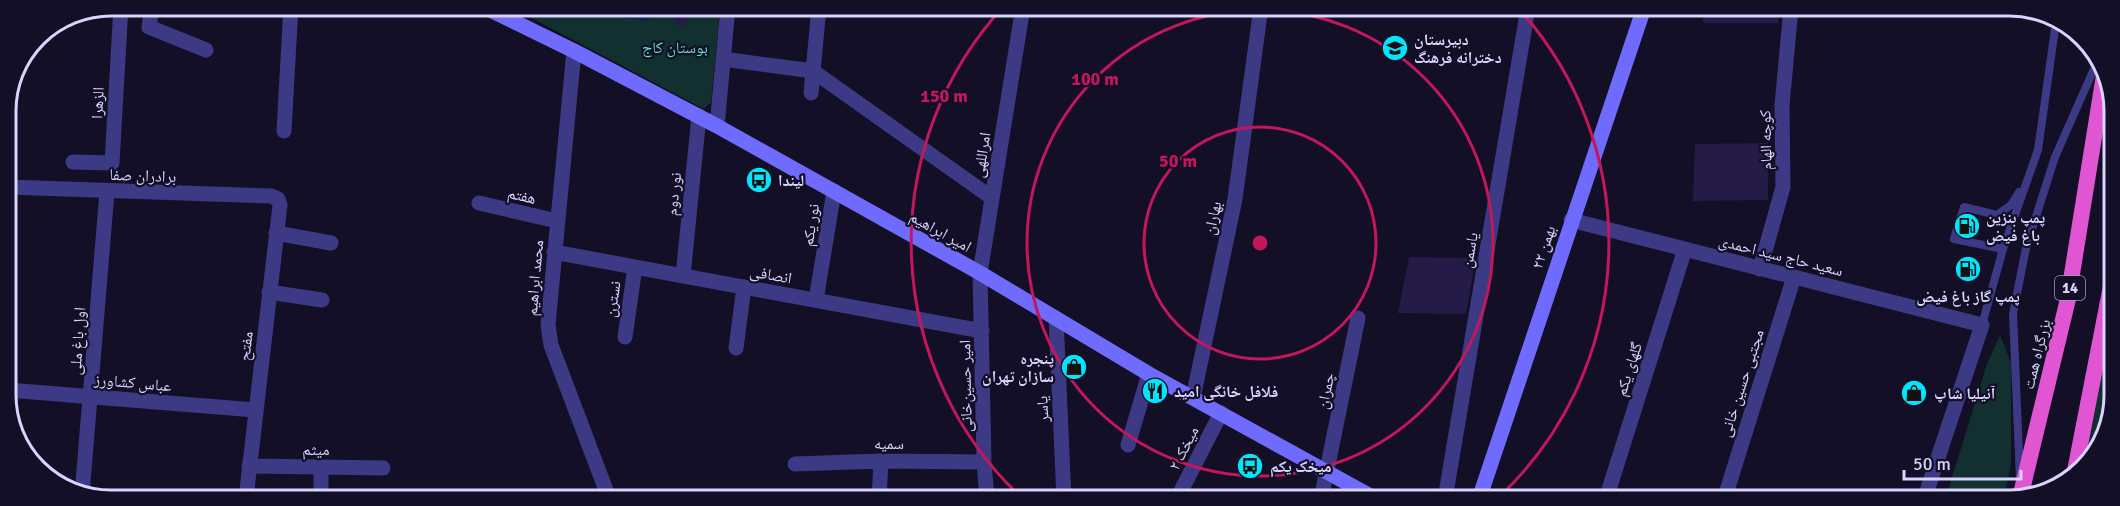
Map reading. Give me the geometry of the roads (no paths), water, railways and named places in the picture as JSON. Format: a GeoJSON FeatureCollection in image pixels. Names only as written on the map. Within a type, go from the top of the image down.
{"type":"FeatureCollection","features":[{"type":"Feature","properties":{"kind":"highway","name":"بزرگراه همت"},"geometry":{"type":"LineString","coordinates":[[2022,488],[2068,299],[2101,91]]}},
{"type":"Feature","properties":{"kind":"highway","name":"14"},"geometry":{"type":"LineString","coordinates":[[2077,459],[2104,322]]}},
{"type":"Feature","properties":{"kind":"main road","name":"امیر ابراهیم"},"geometry":{"type":"LineString","coordinates":[[502,16],[699,116],[980,273],[1149,374],[1358,489]]}},
{"type":"Feature","properties":{"kind":"main road","name":"۲۲ بهمن"},"geometry":{"type":"LineString","coordinates":[[1482,489],[1641,16]]}},
{"type":"Feature","properties":{"kind":"street","name":"الزهرا"},"geometry":{"type":"LineString","coordinates":[[73,162],[112,163],[120,16]]}},
{"type":"Feature","properties":{"kind":"street"},"geometry":{"type":"LineString","coordinates":[[151,16],[149,27],[206,50]]}},
{"type":"Feature","properties":{"kind":"street"},"geometry":{"type":"LineString","coordinates":[[284,131],[290,16]]}},
{"type":"Feature","properties":{"kind":"street"},"geometry":{"type":"LineString","coordinates":[[717,126],[727,16]]}},
{"type":"Feature","properties":{"kind":"street"},"geometry":{"type":"LineString","coordinates":[[811,93],[818,16]]}},
{"type":"Feature","properties":{"kind":"street","name":"امراللهی"},"geometry":{"type":"LineString","coordinates":[[980,273],[1022,16]]}},
{"type":"Feature","properties":{"kind":"street","name":"بهاران"},"geometry":{"type":"LineString","coordinates":[[1193,398],[1235,199],[1260,16]]}},
{"type":"Feature","properties":{"kind":"street","name":"یاسمن"},"geometry":{"type":"LineString","coordinates":[[1447,489],[1526,16]]}},
{"type":"Feature","properties":{"kind":"street","name":"کوچه الهام"},"geometry":{"type":"LineString","coordinates":[[1760,269],[1783,186],[1782,105],[1790,16]]}},
{"type":"Feature","properties":{"kind":"street","name":"محمد ابراهیم"},"geometry":{"type":"LineString","coordinates":[[574,51],[548,326],[551,345],[606,490]]}},
{"type":"Feature","properties":{"kind":"street"},"geometry":{"type":"LineString","coordinates":[[723,59],[813,71],[992,198]]}},
{"type":"Feature","properties":{"kind":"street","name":"نور دوم"},"geometry":{"type":"LineString","coordinates":[[683,276],[699,116]]}},
{"type":"Feature","properties":{"kind":"street","name":"برادران صفا"},"geometry":{"type":"LineString","coordinates":[[17,187],[271,196],[278,199]]}},
{"type":"Feature","properties":{"kind":"street","name":"نور یکم"},"geometry":{"type":"LineString","coordinates":[[816,300],[834,191]]}},
{"type":"Feature","properties":{"kind":"street","name":"اول باغ ملی"},"geometry":{"type":"LineString","coordinates":[[83,485],[107,192]]}},
{"type":"Feature","properties":{"kind":"street","name":"مفتح"},"geometry":{"type":"LineString","coordinates":[[247,490],[280,205],[278,199]]}},
{"type":"Feature","properties":{"kind":"street","name":"هفتم"},"geometry":{"type":"LineString","coordinates":[[478,203],[557,221]]}},
{"type":"Feature","properties":{"kind":"street","name":"سعید حاج سید احمدی"},"geometry":{"type":"LineString","coordinates":[[1571,220],[1982,325]]}},
{"type":"Feature","properties":{"kind":"street"},"geometry":{"type":"LineString","coordinates":[[276,233],[331,243]]}},
{"type":"Feature","properties":{"kind":"street","name":"گلهای یکم"},"geometry":{"type":"LineString","coordinates":[[1609,489],[1685,249]]}},
{"type":"Feature","properties":{"kind":"street","name":"انصافی"},"geometry":{"type":"LineString","coordinates":[[555,252],[982,331]]}},
{"type":"Feature","properties":{"kind":"street","name":"نسترن"},"geometry":{"type":"LineString","coordinates":[[625,337],[635,267]]}},
{"type":"Feature","properties":{"kind":"street","name":"امیر حسین‌خانی"},"geometry":{"type":"LineString","coordinates":[[980,273],[986,490]]}},
{"type":"Feature","properties":{"kind":"street","name":"مجتبی حسین خانی"},"geometry":{"type":"LineString","coordinates":[[1727,489],[1794,277]]}},
{"type":"Feature","properties":{"kind":"street"},"geometry":{"type":"LineString","coordinates":[[736,348],[744,287]]}},
{"type":"Feature","properties":{"kind":"street"},"geometry":{"type":"LineString","coordinates":[[269,292],[322,300]]}},
{"type":"Feature","properties":{"kind":"street","name":"یاسر"},"geometry":{"type":"LineString","coordinates":[[1056,318],[1064,489]]}},
{"type":"Feature","properties":{"kind":"street","name":"چمران"},"geometry":{"type":"LineString","coordinates":[[1323,489],[1358,318]]}},
{"type":"Feature","properties":{"kind":"street"},"geometry":{"type":"LineString","coordinates":[[1928,489],[1982,325]]}},
{"type":"Feature","properties":{"kind":"street"},"geometry":{"type":"LineString","coordinates":[[1128,445],[1149,374]]}},
{"type":"Feature","properties":{"kind":"street","name":"عباس کشاورز"},"geometry":{"type":"LineString","coordinates":[[16,391],[255,410]]}},
{"type":"Feature","properties":{"kind":"street","name":"میخک ۲"},"geometry":{"type":"LineString","coordinates":[[1182,489],[1221,413]]}},
{"type":"Feature","properties":{"kind":"street"},"geometry":{"type":"LineString","coordinates":[[879,490],[881,461]]}},
{"type":"Feature","properties":{"kind":"street","name":"سمیه"},"geometry":{"type":"LineString","coordinates":[[795,464],[881,461],[984,462]]}},
{"type":"Feature","properties":{"kind":"street","name":"میثم"},"geometry":{"type":"LineString","coordinates":[[249,465],[382,468]]}},
{"type":"Feature","properties":{"kind":"street"},"geometry":{"type":"LineString","coordinates":[[321,467],[321,490]]}},
{"type":"Feature","properties":{"kind":"lane"},"geometry":{"type":"LineString","coordinates":[[1982,325],[2003,249],[2038,150],[2055,28]]}},
{"type":"Feature","properties":{"kind":"lane"},"geometry":{"type":"LineString","coordinates":[[2020,488],[2013,314],[2026,248],[2055,157],[2094,70]]}},
{"type":"Feature","properties":{"kind":"lane"},"geometry":{"type":"LineString","coordinates":[[2003,249],[1954,239],[1964,207],[1997,215],[2011,205],[2026,181]]}},
{"type":"Feature","properties":{"kind":"water"},"geometry":{"type":"Polygon","coordinates":[[[621,16],[650,16],[647,21],[621,16]]]}},
{"type":"Feature","properties":{"kind":"place","name":"دبیرستان دخترانه فرهنگ"},"geometry":{"type":"Point","coordinates":[1395,48]}},
{"type":"Feature","properties":{"kind":"place","name":"لیندا"},"geometry":{"type":"Point","coordinates":[759,180]}},
{"type":"Feature","properties":{"kind":"place","name":"پمپ بنزین باغ فیض"},"geometry":{"type":"Point","coordinates":[1967,226]}},
{"type":"Feature","properties":{"kind":"place","name":"پمپ گاز باغ فیض"},"geometry":{"type":"Point","coordinates":[1968,269]}},
{"type":"Feature","properties":{"kind":"place","name":"پنجره سازان تهران"},"geometry":{"type":"Point","coordinates":[1074,367]}},
{"type":"Feature","properties":{"kind":"place","name":"فلافل خانگی امید"},"geometry":{"type":"Point","coordinates":[1155,391]}},
{"type":"Feature","properties":{"kind":"place","name":"آنیلیا شاپ"},"geometry":{"type":"Point","coordinates":[1914,393]}},
{"type":"Feature","properties":{"kind":"place","name":"میخک یکم"},"geometry":{"type":"Point","coordinates":[1250,466]}},
{"type":"Feature","properties":{"kind":"park label","name":"بوستان کاج"},"geometry":{"type":"Point","coordinates":[675,47]}}]}
